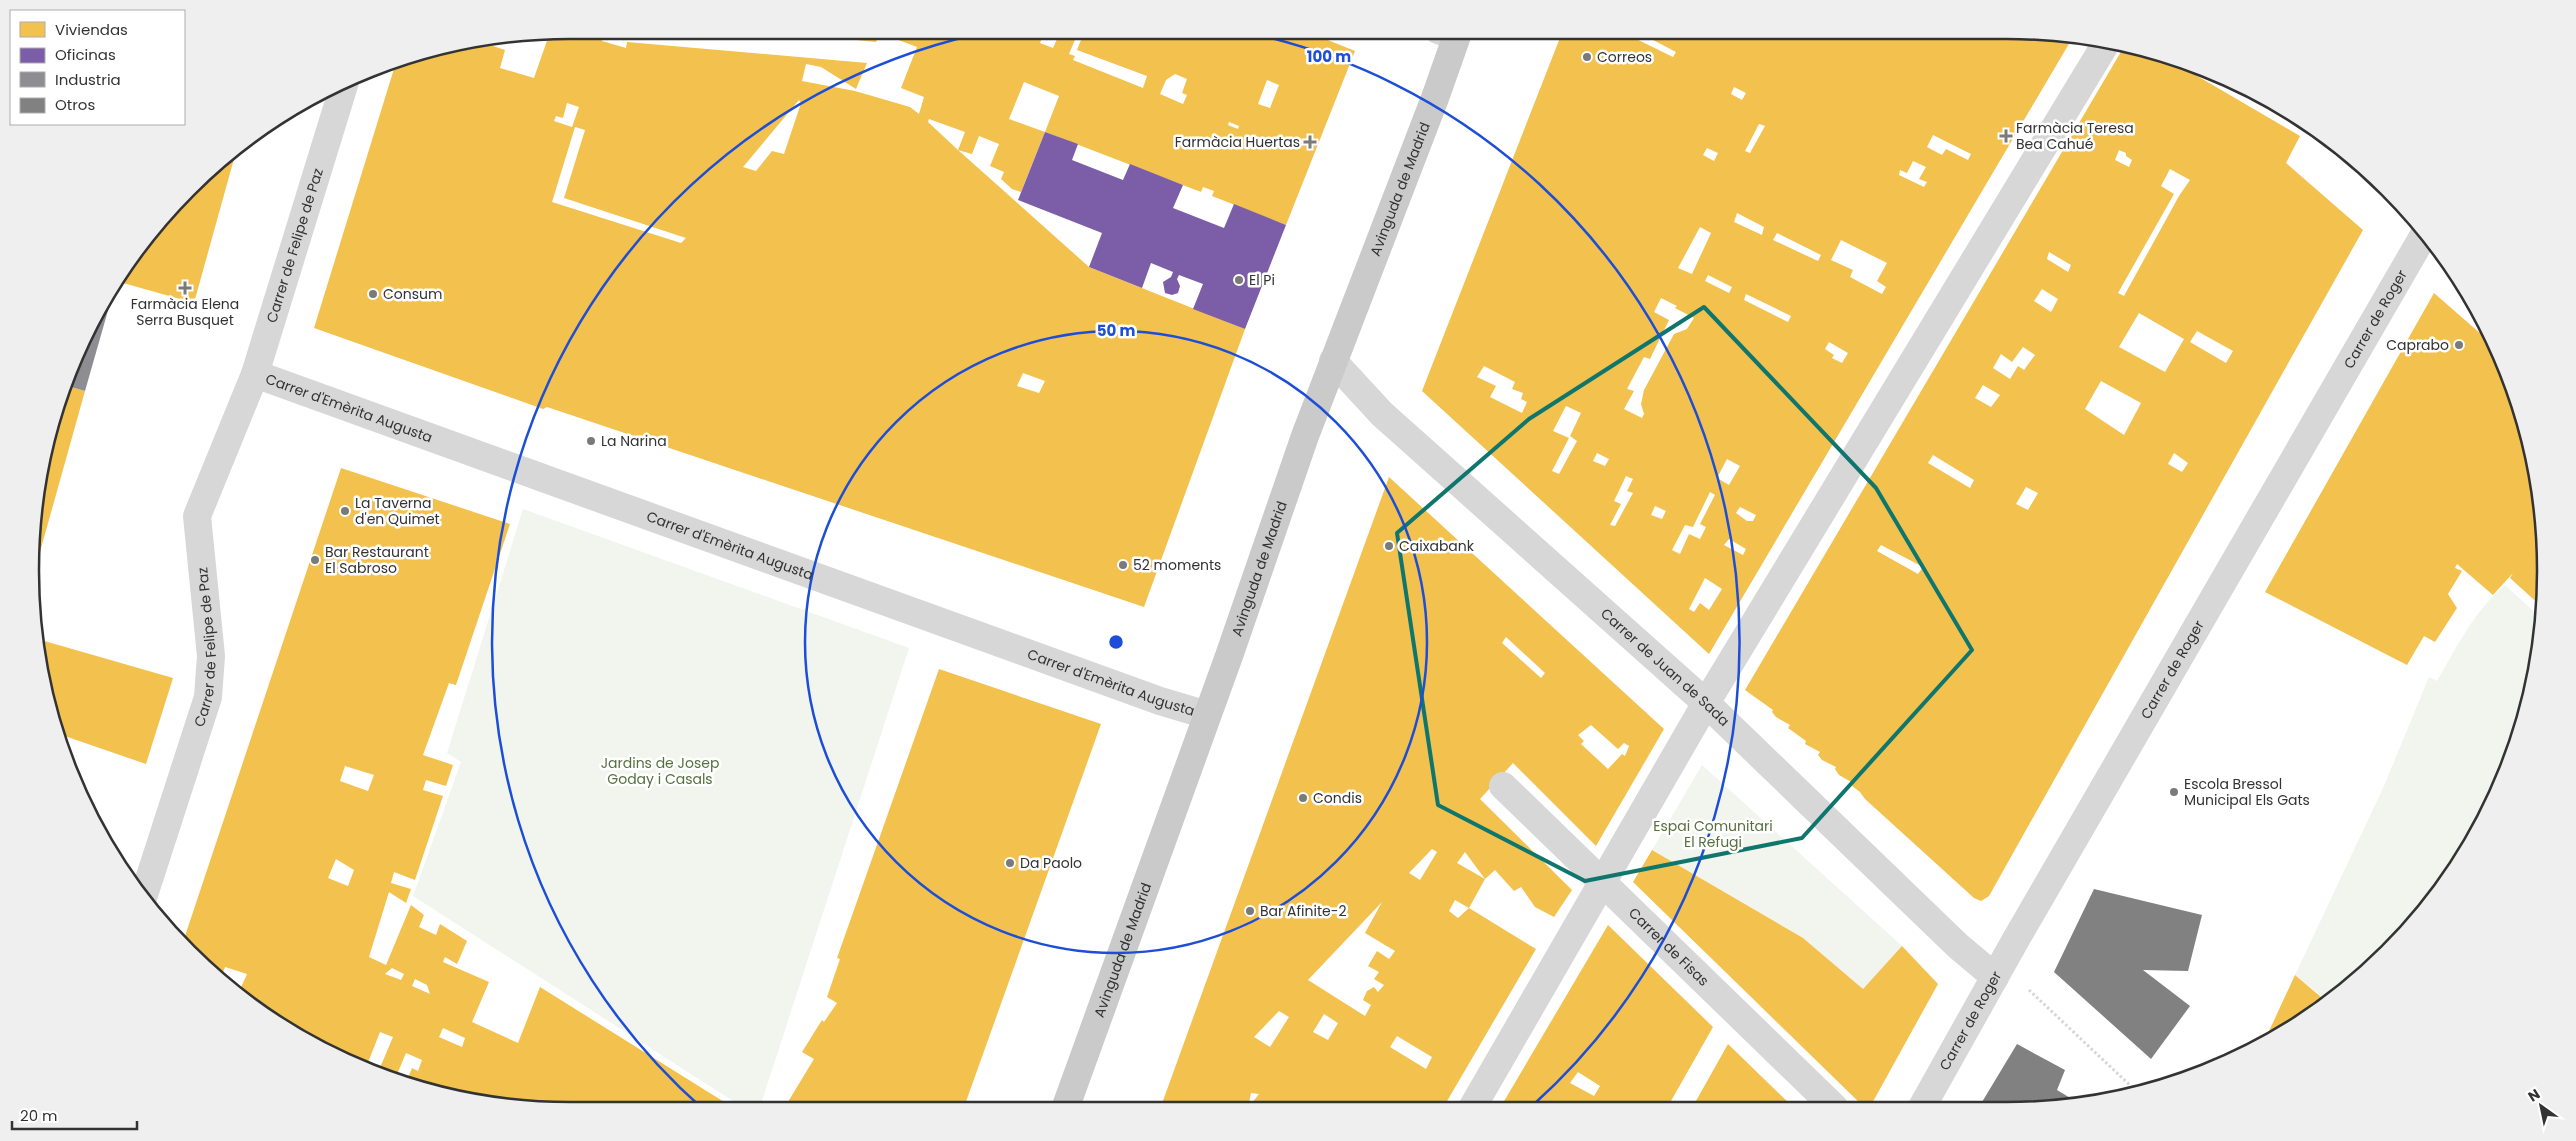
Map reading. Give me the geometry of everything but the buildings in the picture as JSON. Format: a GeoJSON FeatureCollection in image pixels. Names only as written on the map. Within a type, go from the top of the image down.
{"type":"FeatureCollection","features":[{"type":"Feature","properties":{"kind":"main road","name":"Avinguda de Madrid"},"geometry":{"type":"LineString","coordinates":[[1069,1102],[1333,361],[1435,98],[1449,39]]}},
{"type":"Feature","properties":{"kind":"street"},"geometry":{"type":"LineString","coordinates":[[1475,1102],[1706,703],[2103,48]]}},
{"type":"Feature","properties":{"kind":"street","name":"Carrer de Felipe de Paz"},"geometry":{"type":"LineString","coordinates":[[146,890],[208,697],[211,656],[197,516],[254,374],[342,91]]}},
{"type":"Feature","properties":{"kind":"street","name":"Carrer de Roger"},"geometry":{"type":"LineString","coordinates":[[1925,1102],[2421,239]]}},
{"type":"Feature","properties":{"kind":"street","name":"Carrer de Juan de Sada"},"geometry":{"type":"LineString","coordinates":[[1333,361],[1382,414],[1706,703],[1958,946],[1995,977]]}},
{"type":"Feature","properties":{"kind":"street","name":"Carrer d'Emèrita Augusta"},"geometry":{"type":"LineString","coordinates":[[254,374],[1160,701],[1207,715]]}},
{"type":"Feature","properties":{"kind":"street","name":"Carrer de Fisas"},"geometry":{"type":"LineString","coordinates":[[1503,786],[1829,1102]]}},
{"type":"Feature","properties":{"kind":"path"},"geometry":{"type":"LineString","coordinates":[[2023,984],[2132,1087]]}},
{"type":"Feature","properties":{"kind":"highlighted area"},"geometry":{"type":"Polygon","coordinates":[[[1704,307],[1876,488],[1972,650],[1802,838],[1585,881],[1438,805],[1397,533],[1529,419],[1704,307]]]}},
{"type":"Feature","properties":{"kind":"green space","name":"Jardins de Josep Goday i Casals"},"geometry":{"type":"Polygon","coordinates":[[[523,509],[909,648],[762,1102],[735,1102],[413,896],[461,762],[447,753],[523,509]]]}},
{"type":"Feature","properties":{"kind":"green space"},"geometry":{"type":"Polygon","coordinates":[[[2505,585],[2535,613],[2533,640],[2519,708],[2497,774],[2466,836],[2448,866],[2427,894],[2382,947],[2323,997],[2295,975],[2384,786],[2429,677],[2437,681],[2475,618],[2505,585]]]}},
{"type":"Feature","properties":{"kind":"green space","name":"Espai Comunitari El Refugi"},"geometry":{"type":"Polygon","coordinates":[[[1702,765],[1902,946],[1863,989],[1803,938],[1652,850],[1702,765]]]}},
{"type":"Feature","properties":{"kind":"place","name":"Correos"},"geometry":{"type":"Point","coordinates":[1587,57]}},
{"type":"Feature","properties":{"kind":"place","name":"Farmàcia Teresa Bea Cahué"},"geometry":{"type":"Point","coordinates":[2006,136]}},
{"type":"Feature","properties":{"kind":"place","name":"Farmàcia Huertas"},"geometry":{"type":"Point","coordinates":[1310,142]}},
{"type":"Feature","properties":{"kind":"place","name":"El Pi"},"geometry":{"type":"Point","coordinates":[1239,280]}},
{"type":"Feature","properties":{"kind":"place","name":"Farmàcia Elena Serra Busquet"},"geometry":{"type":"Point","coordinates":[185,288]}},
{"type":"Feature","properties":{"kind":"place","name":"Consum"},"geometry":{"type":"Point","coordinates":[373,294]}},
{"type":"Feature","properties":{"kind":"place","name":"Caprabo"},"geometry":{"type":"Point","coordinates":[2459,345]}},
{"type":"Feature","properties":{"kind":"place","name":"La Narina"},"geometry":{"type":"Point","coordinates":[591,441]}},
{"type":"Feature","properties":{"kind":"place","name":"La Taverna d'en Quimet"},"geometry":{"type":"Point","coordinates":[345,511]}},
{"type":"Feature","properties":{"kind":"place","name":"Caixabank"},"geometry":{"type":"Point","coordinates":[1389,546]}},
{"type":"Feature","properties":{"kind":"place","name":"Bar Restaurant El Sabroso"},"geometry":{"type":"Point","coordinates":[315,560]}},
{"type":"Feature","properties":{"kind":"place","name":"52 moments"},"geometry":{"type":"Point","coordinates":[1123,565]}},
{"type":"Feature","properties":{"kind":"place","name":"Escola Bressol Municipal Els Gats"},"geometry":{"type":"Point","coordinates":[2174,792]}},
{"type":"Feature","properties":{"kind":"place","name":"Condis"},"geometry":{"type":"Point","coordinates":[1303,798]}},
{"type":"Feature","properties":{"kind":"place","name":"Da Paolo"},"geometry":{"type":"Point","coordinates":[1010,863]}},
{"type":"Feature","properties":{"kind":"place","name":"Bar Afinite-2"},"geometry":{"type":"Point","coordinates":[1250,911]}}]}
